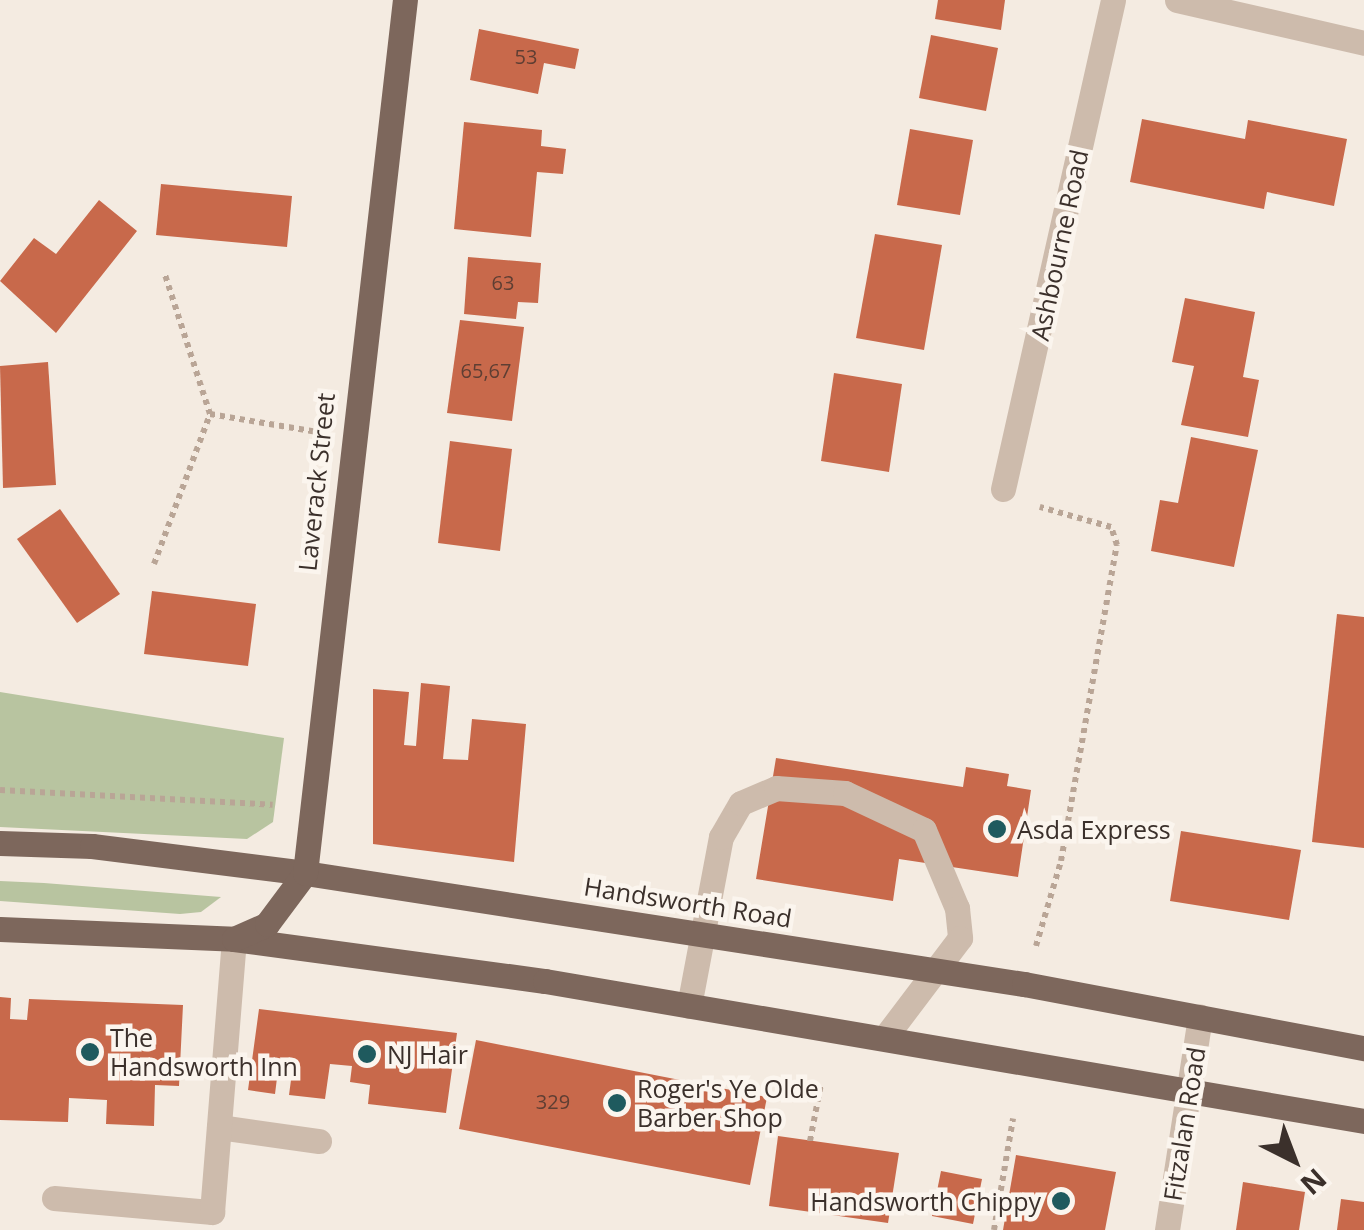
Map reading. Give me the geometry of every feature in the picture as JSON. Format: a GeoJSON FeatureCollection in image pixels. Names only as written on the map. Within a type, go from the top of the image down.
{"type":"FeatureCollection","features":[{"type":"Feature","properties":{"kind":"main road","name":"Laverack Street"},"geometry":{"type":"LineString","coordinates":[[305,873],[351,438],[405,0]]}},
{"type":"Feature","properties":{"kind":"main road","name":"Handsworth Road"},"geometry":{"type":"LineString","coordinates":[[0,843],[92,846],[305,873],[1024,984],[1364,1048]]}},
{"type":"Feature","properties":{"kind":"main road"},"geometry":{"type":"LineString","coordinates":[[234,939],[267,924],[305,873]]}},
{"type":"Feature","properties":{"kind":"main road"},"geometry":{"type":"LineString","coordinates":[[0,929],[234,939],[885,1037],[1364,1121]]}},
{"type":"Feature","properties":{"kind":"street","name":"Ashbourne Road"},"geometry":{"type":"LineString","coordinates":[[1002,489],[1113,0]]}},
{"type":"Feature","properties":{"kind":"street"},"geometry":{"type":"LineString","coordinates":[[1176,0],[1364,43]]}},
{"type":"Feature","properties":{"kind":"street"},"geometry":{"type":"LineString","coordinates":[[689,1006],[700,934],[722,837],[741,803],[776,788],[845,793],[924,830],[946,867],[960,938],[940,971],[885,1037]]}},
{"type":"Feature","properties":{"kind":"street"},"geometry":{"type":"LineString","coordinates":[[54,1198],[212,1212],[234,939]]}},
{"type":"Feature","properties":{"kind":"street","name":"Fitzalan Road"},"geometry":{"type":"LineString","coordinates":[[1167,1230],[1200,1018]]}},
{"type":"Feature","properties":{"kind":"street"},"geometry":{"type":"LineString","coordinates":[[219,1127],[318,1141]]}},
{"type":"Feature","properties":{"kind":"path"},"geometry":{"type":"LineString","coordinates":[[154,564],[210,414],[165,275]]}},
{"type":"Feature","properties":{"kind":"path"},"geometry":{"type":"LineString","coordinates":[[210,414],[351,438]]}},
{"type":"Feature","properties":{"kind":"path"},"geometry":{"type":"LineString","coordinates":[[1002,489],[1110,526],[1117,545],[1061,861],[1024,984]]}},
{"type":"Feature","properties":{"kind":"path"},"geometry":{"type":"LineString","coordinates":[[0,790],[285,806]]}},
{"type":"Feature","properties":{"kind":"path"},"geometry":{"type":"LineString","coordinates":[[810,1140],[821,1084]]}},
{"type":"Feature","properties":{"kind":"path"},"geometry":{"type":"LineString","coordinates":[[994,1230],[1013,1119]]}},
{"type":"Feature","properties":{"kind":"green space"},"geometry":{"type":"Polygon","coordinates":[[[0,692],[284,738],[273,822],[247,839],[0,827],[0,692]]]}},
{"type":"Feature","properties":{"kind":"green space"},"geometry":{"type":"Polygon","coordinates":[[[0,881],[221,897],[201,912],[180,914],[0,901],[0,881]]]}},
{"type":"Feature","properties":{"kind":"building"},"geometry":{"type":"Polygon","coordinates":[[[938,0],[1005,0],[1001,30],[935,19],[938,0]]]}},
{"type":"Feature","properties":{"kind":"building"},"geometry":{"type":"Polygon","coordinates":[[[479,29],[579,49],[575,69],[544,63],[538,94],[470,80],[479,29]]]}},
{"type":"Feature","properties":{"kind":"building"},"geometry":{"type":"Polygon","coordinates":[[[931,35],[998,48],[986,111],[919,98],[931,35]]]}},
{"type":"Feature","properties":{"kind":"building"},"geometry":{"type":"Polygon","coordinates":[[[1142,119],[1245,139],[1248,120],[1347,139],[1334,206],[1267,192],[1264,209],[1130,182],[1142,119]]]}},
{"type":"Feature","properties":{"kind":"building"},"geometry":{"type":"Polygon","coordinates":[[[464,122],[542,130],[541,146],[566,149],[563,174],[537,172],[531,237],[454,229],[464,122]]]}},
{"type":"Feature","properties":{"kind":"building"},"geometry":{"type":"Polygon","coordinates":[[[910,129],[973,140],[960,215],[897,205],[910,129]]]}},
{"type":"Feature","properties":{"kind":"building"},"geometry":{"type":"Polygon","coordinates":[[[161,184],[292,196],[287,247],[156,235],[161,184]]]}},
{"type":"Feature","properties":{"kind":"building"},"geometry":{"type":"Polygon","coordinates":[[[99,200],[137,231],[56,333],[0,281],[34,238],[56,254],[99,200]]]}},
{"type":"Feature","properties":{"kind":"building"},"geometry":{"type":"Polygon","coordinates":[[[875,234],[942,245],[924,350],[856,338],[875,234]]]}},
{"type":"Feature","properties":{"kind":"building"},"geometry":{"type":"Polygon","coordinates":[[[468,257],[541,263],[538,303],[518,302],[516,319],[464,314],[468,257]]]}},
{"type":"Feature","properties":{"kind":"building"},"geometry":{"type":"Polygon","coordinates":[[[1185,298],[1255,312],[1243,377],[1259,380],[1248,437],[1181,425],[1194,366],[1172,362],[1185,298]]]}},
{"type":"Feature","properties":{"kind":"building"},"geometry":{"type":"Polygon","coordinates":[[[460,320],[524,327],[512,421],[447,413],[460,320]]]}},
{"type":"Feature","properties":{"kind":"building"},"geometry":{"type":"Polygon","coordinates":[[[48,362],[56,485],[3,488],[0,366],[48,362]]]}},
{"type":"Feature","properties":{"kind":"building"},"geometry":{"type":"Polygon","coordinates":[[[834,373],[902,384],[889,472],[821,461],[834,373]]]}},
{"type":"Feature","properties":{"kind":"building"},"geometry":{"type":"Polygon","coordinates":[[[1191,437],[1258,450],[1234,567],[1151,551],[1160,500],[1178,503],[1191,437]]]}},
{"type":"Feature","properties":{"kind":"building"},"geometry":{"type":"Polygon","coordinates":[[[450,441],[512,449],[500,551],[438,543],[450,441]]]}},
{"type":"Feature","properties":{"kind":"building"},"geometry":{"type":"Polygon","coordinates":[[[60,509],[120,594],[77,623],[17,539],[60,509]]]}},
{"type":"Feature","properties":{"kind":"building"},"geometry":{"type":"Polygon","coordinates":[[[152,591],[256,604],[248,666],[144,654],[152,591]]]}},
{"type":"Feature","properties":{"kind":"building"},"geometry":{"type":"Polygon","coordinates":[[[1337,614],[1364,617],[1364,848],[1312,842],[1337,614]]]}},
{"type":"Feature","properties":{"kind":"building"},"geometry":{"type":"Polygon","coordinates":[[[421,683],[450,686],[443,759],[468,760],[472,719],[526,724],[514,862],[373,844],[373,689],[409,692],[404,745],[416,746],[421,683]]]}},
{"type":"Feature","properties":{"kind":"building"},"geometry":{"type":"Polygon","coordinates":[[[776,758],[963,787],[966,767],[1009,774],[1007,786],[1031,790],[1018,877],[899,859],[893,901],[756,879],[776,758]]]}},
{"type":"Feature","properties":{"kind":"building"},"geometry":{"type":"Polygon","coordinates":[[[1181,831],[1301,850],[1289,920],[1170,901],[1181,831]]]}},
{"type":"Feature","properties":{"kind":"building","name":"The Handsworth Inn"},"geometry":{"type":"Polygon","coordinates":[[[0,997],[11,998],[10,1019],[27,1020],[29,999],[183,1005],[179,1086],[155,1085],[154,1126],[106,1124],[107,1100],[69,1098],[68,1122],[0,1120],[0,997]]]}},
{"type":"Feature","properties":{"kind":"building"},"geometry":{"type":"Polygon","coordinates":[[[259,1009],[457,1033],[446,1113],[368,1104],[370,1085],[350,1082],[352,1066],[330,1064],[325,1099],[289,1095],[291,1080],[277,1078],[275,1094],[248,1090],[259,1009]]]}},
{"type":"Feature","properties":{"kind":"building"},"geometry":{"type":"Polygon","coordinates":[[[476,1040],[767,1097],[750,1185],[459,1129],[476,1040]]]}},
{"type":"Feature","properties":{"kind":"building"},"geometry":{"type":"Polygon","coordinates":[[[778,1136],[899,1153],[888,1223],[769,1206],[778,1136]]]}},
{"type":"Feature","properties":{"kind":"building"},"geometry":{"type":"Polygon","coordinates":[[[1016,1155],[1116,1172],[1105,1230],[1003,1230],[1016,1155]]]}},
{"type":"Feature","properties":{"kind":"building"},"geometry":{"type":"Polygon","coordinates":[[[941,1171],[982,1179],[973,1224],[932,1216],[941,1171]]]}},
{"type":"Feature","properties":{"kind":"building"},"geometry":{"type":"Polygon","coordinates":[[[1243,1182],[1305,1192],[1299,1230],[1236,1230],[1243,1182]]]}},
{"type":"Feature","properties":{"kind":"building"},"geometry":{"type":"Polygon","coordinates":[[[1341,1199],[1364,1202],[1364,1230],[1337,1230],[1341,1199]]]}},
{"type":"Feature","properties":{"kind":"place","name":"Asda Express"},"geometry":{"type":"Point","coordinates":[997,829]}},
{"type":"Feature","properties":{"kind":"place","name":"The Handsworth Inn"},"geometry":{"type":"Point","coordinates":[90,1052]}},
{"type":"Feature","properties":{"kind":"place","name":"NJ Hair"},"geometry":{"type":"Point","coordinates":[367,1054]}},
{"type":"Feature","properties":{"kind":"place","name":"Roger's Ye Olde Barber Shop"},"geometry":{"type":"Point","coordinates":[617,1103]}},
{"type":"Feature","properties":{"kind":"place","name":"Handsworth Chippy"},"geometry":{"type":"Point","coordinates":[1061,1201]}}]}
